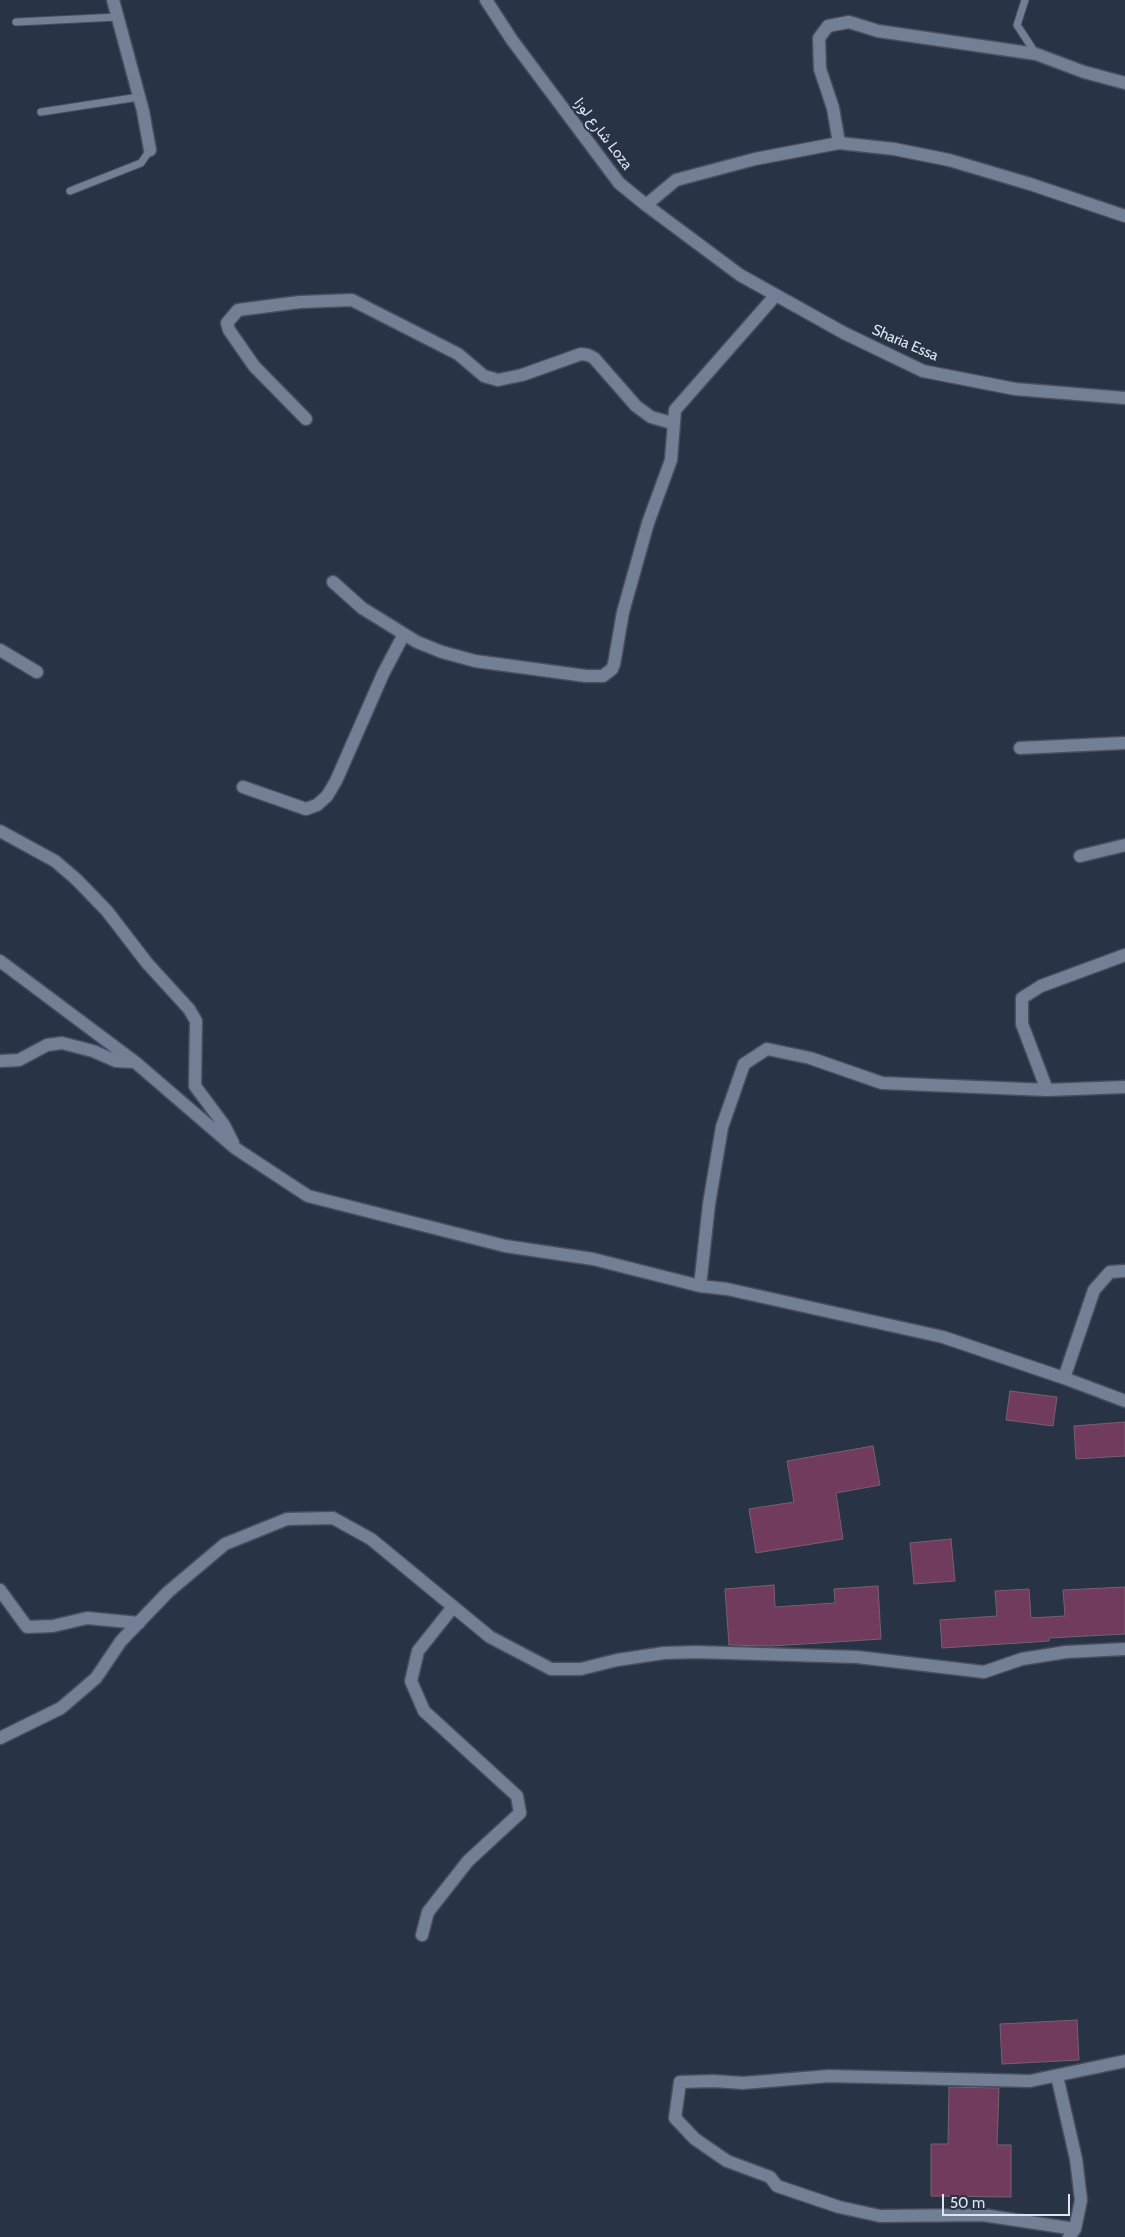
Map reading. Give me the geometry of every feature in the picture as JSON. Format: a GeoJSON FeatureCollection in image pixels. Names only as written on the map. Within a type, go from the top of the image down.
{"type":"FeatureCollection","features":[{"type":"Feature","properties":{"kind":"street"},"geometry":{"type":"LineString","coordinates":[[113,0],[139,97],[150,150]]}},
{"type":"Feature","properties":{"kind":"street","name":"شارع لوزا Loza"},"geometry":{"type":"LineString","coordinates":[[486,0],[518,48],[620,183],[646,206],[721,262]]}},
{"type":"Feature","properties":{"kind":"street"},"geometry":{"type":"LineString","coordinates":[[839,144],[833,108],[820,69],[819,38],[828,26],[849,22],[878,30],[1036,54],[1084,72],[1125,83]]}},
{"type":"Feature","properties":{"kind":"street"},"geometry":{"type":"LineString","coordinates":[[646,206],[676,180],[755,159],[839,144],[894,149],[949,160],[1030,184],[1125,216]]}},
{"type":"Feature","properties":{"kind":"street","name":"Sharia Essa"},"geometry":{"type":"LineString","coordinates":[[721,262],[775,296],[877,350],[923,371],[1015,389],[1125,398]]}},
{"type":"Feature","properties":{"kind":"street"},"geometry":{"type":"LineString","coordinates":[[333,582],[362,608],[404,634],[442,652],[475,661],[586,676],[603,676],[614,664],[623,612],[648,523],[671,460],[672,423],[675,410],[775,296]]}},
{"type":"Feature","properties":{"kind":"street"},"geometry":{"type":"LineString","coordinates":[[306,419],[254,366],[229,330],[227,323],[238,310],[300,302],[352,300],[458,354],[484,376],[498,380],[522,376],[581,354],[588,355],[594,358],[636,406],[651,417],[672,423]]}},
{"type":"Feature","properties":{"kind":"street"},"geometry":{"type":"LineString","coordinates":[[243,787],[306,809],[317,805],[326,796],[336,780],[383,674],[404,634]]}},
{"type":"Feature","properties":{"kind":"street"},"geometry":{"type":"LineString","coordinates":[[0,650],[37,672]]}},
{"type":"Feature","properties":{"kind":"street"},"geometry":{"type":"LineString","coordinates":[[1020,748],[1125,743]]}},
{"type":"Feature","properties":{"kind":"street"},"geometry":{"type":"LineString","coordinates":[[0,831],[55,861],[76,879],[107,911],[147,963],[189,1009],[196,1022],[195,1086],[224,1126],[235,1148]]}},
{"type":"Feature","properties":{"kind":"street"},"geometry":{"type":"LineString","coordinates":[[1080,856],[1125,845]]}},
{"type":"Feature","properties":{"kind":"street"},"geometry":{"type":"LineString","coordinates":[[1047,1090],[1022,1024],[1022,998],[1040,986],[1125,955]]}},
{"type":"Feature","properties":{"kind":"street"},"geometry":{"type":"LineString","coordinates":[[0,962],[135,1062],[235,1148],[308,1196],[505,1246],[593,1259],[700,1286],[727,1289],[933,1335],[1064,1378],[1125,1401]]}},
{"type":"Feature","properties":{"kind":"street"},"geometry":{"type":"LineString","coordinates":[[0,1061],[19,1060],[47,1045],[62,1043],[92,1051],[116,1061],[135,1062]]}},
{"type":"Feature","properties":{"kind":"street"},"geometry":{"type":"LineString","coordinates":[[700,1286],[709,1204],[722,1127],[744,1064],[767,1049],[810,1058],[882,1083],[1047,1090],[1125,1087]]}},
{"type":"Feature","properties":{"kind":"street"},"geometry":{"type":"LineString","coordinates":[[1064,1378],[1094,1290],[1110,1272],[1125,1271]]}},
{"type":"Feature","properties":{"kind":"street"},"geometry":{"type":"LineString","coordinates":[[0,1738],[61,1708],[96,1678],[121,1641],[168,1592],[225,1544],[287,1520],[333,1518],[372,1538],[490,1637],[551,1669],[581,1669],[617,1660],[664,1653],[696,1652],[857,1657],[984,1672],[1022,1660],[1066,1652],[1125,1649]]}},
{"type":"Feature","properties":{"kind":"street"},"geometry":{"type":"LineString","coordinates":[[0,1590],[27,1627],[53,1626],[86,1618],[139,1623]]}},
{"type":"Feature","properties":{"kind":"street"},"geometry":{"type":"LineString","coordinates":[[422,1935],[428,1912],[468,1861],[520,1813],[517,1796],[424,1711],[411,1681],[418,1650],[453,1607]]}},
{"type":"Feature","properties":{"kind":"street"},"geometry":{"type":"LineString","coordinates":[[1057,2076],[1076,2159],[1081,2200],[1072,2233],[983,2215],[880,2216],[839,2207],[778,2186],[770,2177],[727,2161],[695,2139],[676,2118],[680,2082],[713,2081],[742,2084],[829,2076],[1030,2081],[1125,2061]]}},
{"type":"Feature","properties":{"kind":"lane"},"geometry":{"type":"LineString","coordinates":[[1025,0],[1017,26],[1036,54]]}},
{"type":"Feature","properties":{"kind":"lane"},"geometry":{"type":"LineString","coordinates":[[16,22],[118,17]]}},
{"type":"Feature","properties":{"kind":"lane"},"geometry":{"type":"LineString","coordinates":[[42,112],[139,97]]}},
{"type":"Feature","properties":{"kind":"lane"},"geometry":{"type":"LineString","coordinates":[[70,191],[141,162],[150,150]]}},
{"type":"Feature","properties":{"kind":"building"},"geometry":{"type":"Polygon","coordinates":[[[1010,1391],[1057,1397],[1053,1426],[1006,1420],[1010,1391]]]}},
{"type":"Feature","properties":{"kind":"building"},"geometry":{"type":"Polygon","coordinates":[[[1125,1422],[1125,1456],[1076,1459],[1074,1426],[1125,1422]]]}},
{"type":"Feature","properties":{"kind":"building"},"geometry":{"type":"Polygon","coordinates":[[[873,1446],[880,1485],[836,1493],[843,1539],[756,1553],[749,1509],[794,1502],[787,1461],[873,1446]]]}},
{"type":"Feature","properties":{"kind":"building"},"geometry":{"type":"Polygon","coordinates":[[[951,1539],[955,1581],[914,1584],[910,1543],[951,1539]]]}},
{"type":"Feature","properties":{"kind":"building"},"geometry":{"type":"Polygon","coordinates":[[[774,1585],[775,1607],[835,1603],[834,1589],[878,1586],[881,1639],[772,1646],[729,1645],[725,1589],[774,1585]]]}},
{"type":"Feature","properties":{"kind":"building"},"geometry":{"type":"Polygon","coordinates":[[[1125,1587],[1125,1634],[1049,1638],[1049,1641],[942,1648],[940,1620],[997,1616],[995,1591],[1029,1589],[1031,1618],[1065,1616],[1063,1590],[1125,1587]]]}},
{"type":"Feature","properties":{"kind":"building"},"geometry":{"type":"Polygon","coordinates":[[[1077,2020],[1079,2060],[1002,2064],[1000,2024],[1077,2020]]]}},
{"type":"Feature","properties":{"kind":"building"},"geometry":{"type":"Polygon","coordinates":[[[949,2087],[999,2088],[997,2145],[1011,2145],[1011,2197],[931,2196],[931,2144],[948,2144],[949,2087]]]}}]}
